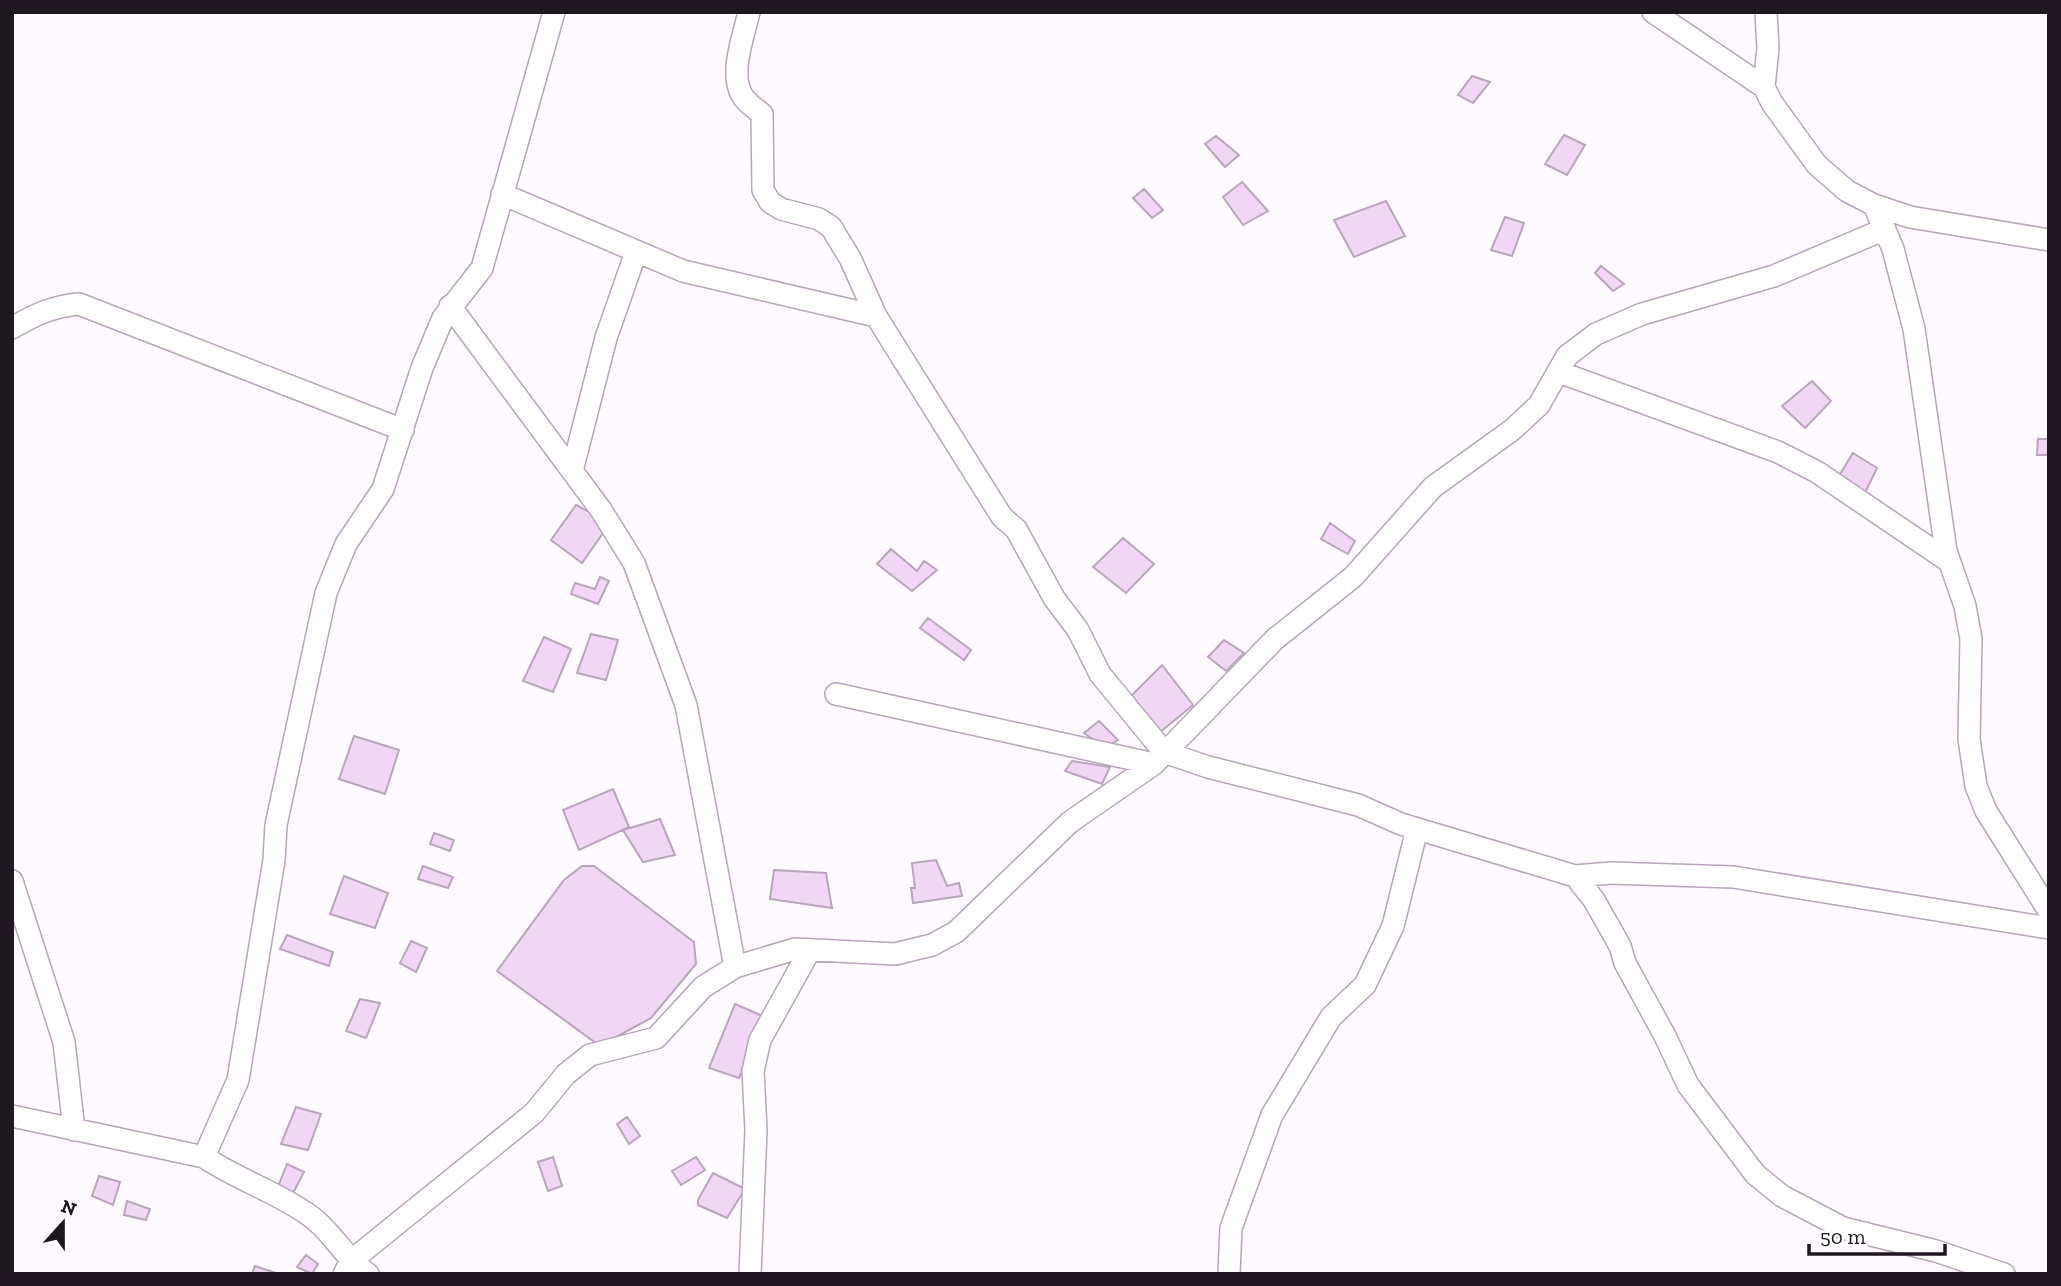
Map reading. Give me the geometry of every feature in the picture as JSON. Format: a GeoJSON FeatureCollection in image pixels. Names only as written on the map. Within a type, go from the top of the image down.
{"type":"FeatureCollection","features":[{"type":"Feature","properties":{"kind":"street"},"geometry":{"type":"LineString","coordinates":[[204,1157],[238,1080],[243,1035],[274,860],[276,825],[318,617],[346,544],[383,489],[422,368],[450,306],[482,268],[554,12]]}},
{"type":"Feature","properties":{"kind":"street"},"geometry":{"type":"LineString","coordinates":[[749,12],[738,62],[738,84],[742,97],[762,114],[763,190],[770,202],[781,209],[819,219],[831,227],[850,258],[876,316],[1002,517],[1016,529],[1054,598],[1079,630],[1100,674],[1159,758]]}},
{"type":"Feature","properties":{"kind":"street"},"geometry":{"type":"LineString","coordinates":[[1653,12],[1764,87],[1772,103],[1817,165],[1847,191],[1874,205],[1910,217],[2049,240]]}},
{"type":"Feature","properties":{"kind":"street"},"geometry":{"type":"LineString","coordinates":[[1764,87],[1768,48],[1766,12]]}},
{"type":"Feature","properties":{"kind":"street"},"geometry":{"type":"LineString","coordinates":[[502,194],[683,271],[876,316]]}},
{"type":"Feature","properties":{"kind":"street"},"geometry":{"type":"LineString","coordinates":[[1874,205],[1885,229],[1914,329],[1929,452],[1950,562],[1965,606],[1971,639],[1973,665],[1969,739],[1976,786],[1986,811],[2049,911]]}},
{"type":"Feature","properties":{"kind":"street"},"geometry":{"type":"LineString","coordinates":[[12,1116],[204,1157],[228,1173],[302,1210],[333,1234],[354,1270],[534,1113],[565,1074],[590,1055],[656,1038],[703,987],[735,967],[795,949],[895,954],[932,945],[957,932],[1069,822],[1159,758],[1213,706],[1261,653],[1353,577],[1433,487],[1512,429],[1539,405],[1567,356],[1576,348],[1597,334],[1642,314],[1774,276],[1885,229]]}},
{"type":"Feature","properties":{"kind":"street"},"geometry":{"type":"LineString","coordinates":[[572,471],[606,338],[635,251]]}},
{"type":"Feature","properties":{"kind":"street"},"geometry":{"type":"LineString","coordinates":[[12,328],[34,315],[61,305],[79,304],[403,430]]}},
{"type":"Feature","properties":{"kind":"street"},"geometry":{"type":"LineString","coordinates":[[450,306],[620,537],[634,563],[686,705],[696,746],[735,967]]}},
{"type":"Feature","properties":{"kind":"street"},"geometry":{"type":"LineString","coordinates":[[1559,372],[1778,452],[1816,472],[1950,562]]}},
{"type":"Feature","properties":{"kind":"street"},"geometry":{"type":"LineString","coordinates":[[836,694],[1208,767],[1358,805],[1418,829],[1576,876],[1611,873],[1733,877],[2049,928]]}},
{"type":"Feature","properties":{"kind":"street"},"geometry":{"type":"LineString","coordinates":[[1229,1274],[1231,1228],[1272,1115],[1331,1017],[1365,985],[1393,926],[1418,829]]}},
{"type":"Feature","properties":{"kind":"street"},"geometry":{"type":"LineString","coordinates":[[1576,876],[1594,900],[1620,946],[1625,963],[1665,1035],[1688,1085],[1755,1174],[1782,1196],[1843,1228],[1936,1251],[2004,1274]]}},
{"type":"Feature","properties":{"kind":"street"},"geometry":{"type":"LineString","coordinates":[[12,881],[64,1042],[74,1130]]}},
{"type":"Feature","properties":{"kind":"street"},"geometry":{"type":"LineString","coordinates":[[750,1274],[756,1130],[753,1071],[760,1040],[810,950]]}},
{"type":"Feature","properties":{"kind":"building"},"geometry":{"type":"Polygon","coordinates":[[[1472,76],[1490,82],[1473,103],[1458,95],[1472,76]]]}},
{"type":"Feature","properties":{"kind":"building"},"geometry":{"type":"Polygon","coordinates":[[[1564,135],[1585,145],[1567,175],[1545,164],[1564,135]]]}},
{"type":"Feature","properties":{"kind":"building"},"geometry":{"type":"Polygon","coordinates":[[[1216,136],[1239,155],[1225,167],[1205,144],[1216,136]]]}},
{"type":"Feature","properties":{"kind":"building"},"geometry":{"type":"Polygon","coordinates":[[[1242,182],[1268,211],[1243,225],[1223,197],[1242,182]]]}},
{"type":"Feature","properties":{"kind":"building"},"geometry":{"type":"Polygon","coordinates":[[[1144,189],[1163,210],[1152,218],[1133,198],[1144,189]]]}},
{"type":"Feature","properties":{"kind":"building"},"geometry":{"type":"Polygon","coordinates":[[[1386,201],[1405,236],[1354,257],[1334,220],[1386,201]]]}},
{"type":"Feature","properties":{"kind":"building"},"geometry":{"type":"Polygon","coordinates":[[[1505,217],[1524,223],[1512,256],[1491,250],[1505,217]]]}},
{"type":"Feature","properties":{"kind":"building"},"geometry":{"type":"Polygon","coordinates":[[[1601,266],[1624,284],[1613,291],[1595,273],[1601,266]]]}},
{"type":"Feature","properties":{"kind":"building"},"geometry":{"type":"Polygon","coordinates":[[[1812,381],[1831,401],[1805,428],[1782,406],[1812,381]]]}},
{"type":"Feature","properties":{"kind":"building"},"geometry":{"type":"Polygon","coordinates":[[[2038,439],[2049,439],[2049,455],[2037,455],[2038,439]]]}},
{"type":"Feature","properties":{"kind":"building"},"geometry":{"type":"Polygon","coordinates":[[[1853,453],[1877,468],[1863,497],[1836,481],[1853,453]]]}},
{"type":"Feature","properties":{"kind":"building"},"geometry":{"type":"Polygon","coordinates":[[[576,505],[610,523],[582,563],[551,540],[576,505]]]}},
{"type":"Feature","properties":{"kind":"building"},"geometry":{"type":"Polygon","coordinates":[[[1330,523],[1355,541],[1348,554],[1321,539],[1330,523]]]}},
{"type":"Feature","properties":{"kind":"building"},"geometry":{"type":"Polygon","coordinates":[[[1123,538],[1154,564],[1126,593],[1093,567],[1123,538]]]}},
{"type":"Feature","properties":{"kind":"building"},"geometry":{"type":"Polygon","coordinates":[[[891,549],[917,571],[924,561],[937,570],[912,591],[877,564],[891,549]]]}},
{"type":"Feature","properties":{"kind":"building"},"geometry":{"type":"Polygon","coordinates":[[[600,577],[609,581],[598,604],[571,594],[575,583],[595,589],[600,577]]]}},
{"type":"Feature","properties":{"kind":"building"},"geometry":{"type":"Polygon","coordinates":[[[928,618],[971,650],[964,660],[920,628],[928,618]]]}},
{"type":"Feature","properties":{"kind":"building"},"geometry":{"type":"Polygon","coordinates":[[[591,634],[618,640],[606,680],[577,673],[591,634]]]}},
{"type":"Feature","properties":{"kind":"building"},"geometry":{"type":"Polygon","coordinates":[[[544,637],[571,649],[553,692],[523,681],[544,637]]]}},
{"type":"Feature","properties":{"kind":"building"},"geometry":{"type":"Polygon","coordinates":[[[1224,640],[1244,653],[1226,671],[1208,657],[1224,640]]]}},
{"type":"Feature","properties":{"kind":"building"},"geometry":{"type":"Polygon","coordinates":[[[1162,665],[1193,705],[1158,734],[1126,701],[1162,665]]]}},
{"type":"Feature","properties":{"kind":"building"},"geometry":{"type":"Polygon","coordinates":[[[1099,721],[1118,740],[1105,748],[1084,733],[1099,721]]]}},
{"type":"Feature","properties":{"kind":"building"},"geometry":{"type":"Polygon","coordinates":[[[354,736],[399,750],[385,794],[339,779],[354,736]]]}},
{"type":"Feature","properties":{"kind":"building"},"geometry":{"type":"Polygon","coordinates":[[[1072,761],[1110,767],[1102,784],[1065,771],[1072,761]]]}},
{"type":"Feature","properties":{"kind":"building"},"geometry":{"type":"Polygon","coordinates":[[[613,789],[629,827],[579,850],[563,810],[613,789]]]}},
{"type":"Feature","properties":{"kind":"building"},"geometry":{"type":"Polygon","coordinates":[[[660,819],[675,855],[643,862],[623,830],[660,819]]]}},
{"type":"Feature","properties":{"kind":"building"},"geometry":{"type":"Polygon","coordinates":[[[434,833],[454,840],[450,851],[430,844],[434,833]]]}},
{"type":"Feature","properties":{"kind":"building"},"geometry":{"type":"Polygon","coordinates":[[[936,860],[947,886],[959,883],[962,896],[913,903],[911,888],[915,888],[912,863],[936,860]]]}},
{"type":"Feature","properties":{"kind":"building"},"geometry":{"type":"Polygon","coordinates":[[[423,866],[453,877],[448,888],[418,879],[423,866]]]}},
{"type":"Feature","properties":{"kind":"building"},"geometry":{"type":"Polygon","coordinates":[[[582,866],[594,866],[694,942],[696,964],[651,1018],[600,1046],[497,971],[564,880],[582,866]]]}},
{"type":"Feature","properties":{"kind":"building"},"geometry":{"type":"Polygon","coordinates":[[[774,870],[826,873],[832,908],[770,899],[774,870]]]}},
{"type":"Feature","properties":{"kind":"building"},"geometry":{"type":"Polygon","coordinates":[[[344,876],[388,893],[375,928],[330,914],[344,876]]]}},
{"type":"Feature","properties":{"kind":"building"},"geometry":{"type":"Polygon","coordinates":[[[287,935],[333,952],[329,966],[280,949],[287,935]]]}},
{"type":"Feature","properties":{"kind":"building"},"geometry":{"type":"Polygon","coordinates":[[[411,941],[427,948],[416,972],[400,963],[411,941]]]}},
{"type":"Feature","properties":{"kind":"building"},"geometry":{"type":"Polygon","coordinates":[[[360,999],[380,1003],[366,1038],[346,1031],[360,999]]]}},
{"type":"Feature","properties":{"kind":"building"},"geometry":{"type":"Polygon","coordinates":[[[735,1004],[765,1017],[739,1078],[709,1068],[735,1004]]]}},
{"type":"Feature","properties":{"kind":"building"},"geometry":{"type":"Polygon","coordinates":[[[296,1107],[321,1114],[308,1150],[281,1144],[296,1107]]]}},
{"type":"Feature","properties":{"kind":"building"},"geometry":{"type":"Polygon","coordinates":[[[627,1117],[640,1136],[629,1144],[617,1124],[627,1117]]]}},
{"type":"Feature","properties":{"kind":"building"},"geometry":{"type":"Polygon","coordinates":[[[553,1157],[562,1186],[548,1191],[538,1162],[553,1157]]]}},
{"type":"Feature","properties":{"kind":"building"},"geometry":{"type":"Polygon","coordinates":[[[696,1157],[705,1170],[681,1185],[672,1171],[696,1157]]]}},
{"type":"Feature","properties":{"kind":"building"},"geometry":{"type":"Polygon","coordinates":[[[287,1164],[304,1172],[292,1195],[277,1189],[287,1164]]]}},
{"type":"Feature","properties":{"kind":"building"},"geometry":{"type":"Polygon","coordinates":[[[713,1173],[745,1189],[727,1218],[698,1205],[698,1200],[713,1173]]]}},
{"type":"Feature","properties":{"kind":"building"},"geometry":{"type":"Polygon","coordinates":[[[99,1176],[120,1182],[113,1205],[92,1196],[99,1176]]]}},
{"type":"Feature","properties":{"kind":"building"},"geometry":{"type":"Polygon","coordinates":[[[127,1201],[150,1209],[146,1220],[124,1215],[127,1201]]]}},
{"type":"Feature","properties":{"kind":"building"},"geometry":{"type":"Polygon","coordinates":[[[306,1255],[318,1264],[312,1274],[297,1267],[306,1255]]]}},
{"type":"Feature","properties":{"kind":"building"},"geometry":{"type":"Polygon","coordinates":[[[255,1266],[279,1274],[252,1274],[255,1266]]]}}]}
